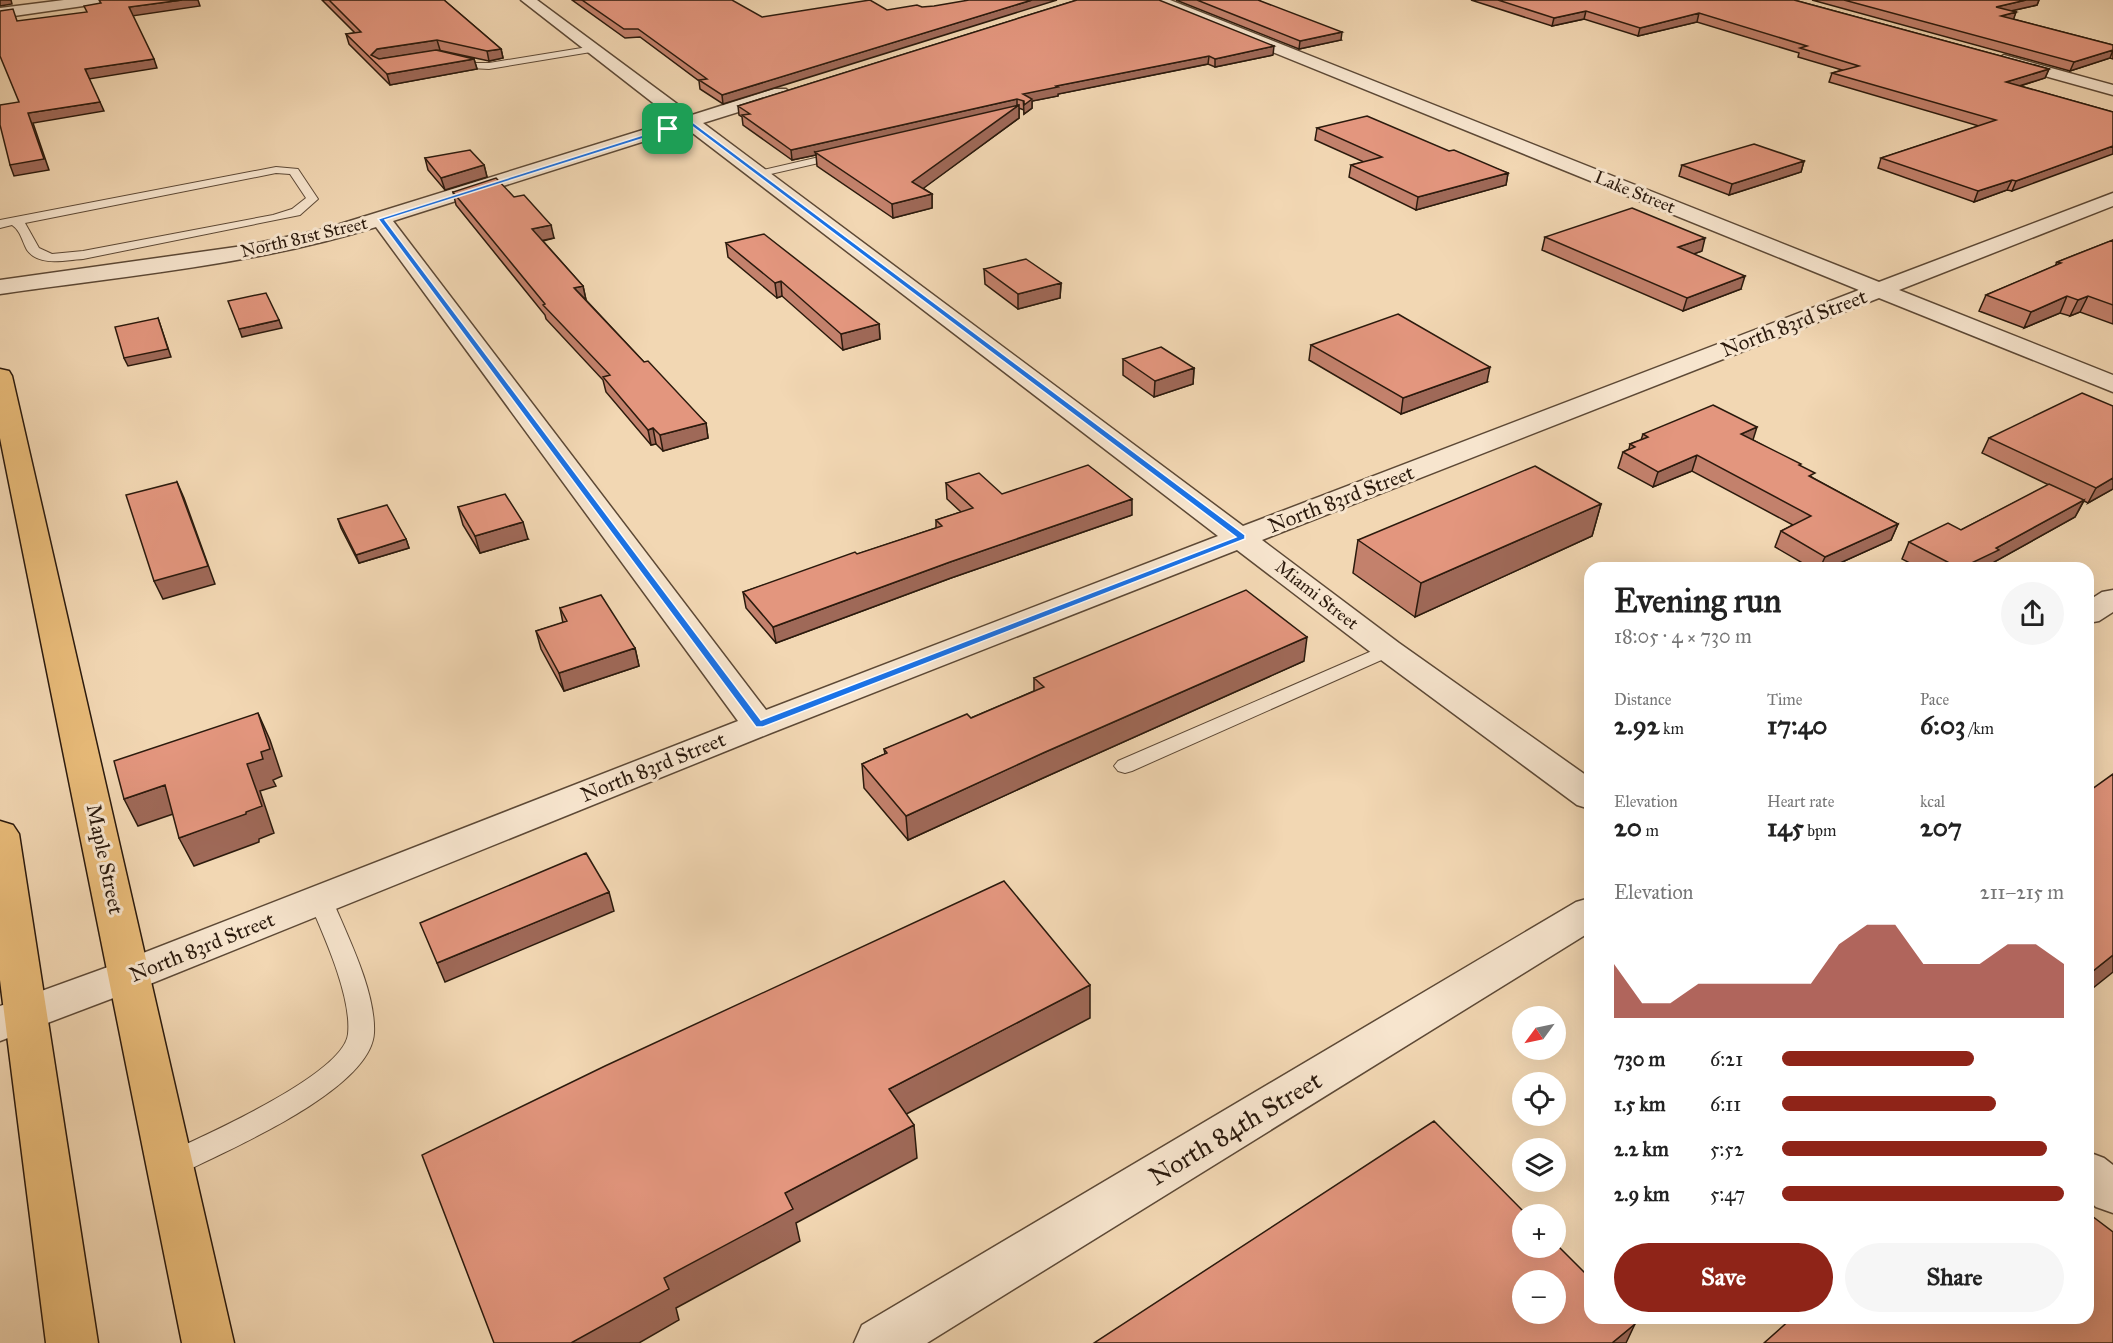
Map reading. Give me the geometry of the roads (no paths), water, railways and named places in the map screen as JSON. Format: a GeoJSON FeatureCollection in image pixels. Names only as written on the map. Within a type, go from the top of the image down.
{"type":"FeatureCollection","features":[{"type":"Feature","properties":{"kind":"main road","name":"Maple Street"},"geometry":{"type":"LineString","coordinates":[[0,376],[208,1343]]}},
{"type":"Feature","properties":{"kind":"main road"},"geometry":{"type":"LineString","coordinates":[[0,834],[13,1019],[72,1343]]}},
{"type":"Feature","properties":{"kind":"street"},"geometry":{"type":"LineString","coordinates":[[0,14],[97,0]]}},
{"type":"Feature","properties":{"kind":"street","name":"Miami Street"},"geometry":{"type":"LineString","coordinates":[[528,0],[1242,537],[1388,650],[1584,792]]}},
{"type":"Feature","properties":{"kind":"street","name":"Lake Street"},"geometry":{"type":"LineString","coordinates":[[1157,0],[2113,384]]}},
{"type":"Feature","properties":{"kind":"street"},"geometry":{"type":"LineString","coordinates":[[1989,56],[2113,90]]}},
{"type":"Feature","properties":{"kind":"street","name":"North 81st Street"},"geometry":{"type":"LineString","coordinates":[[0,287],[282,245],[337,232],[795,89]]}},
{"type":"Feature","properties":{"kind":"street","name":"North 83rd Street"},"geometry":{"type":"LineString","coordinates":[[13,1019],[130,975],[759,725],[2113,199]]}},
{"type":"Feature","properties":{"kind":"street"},"geometry":{"type":"LineString","coordinates":[[381,219],[759,725]]}},
{"type":"Feature","properties":{"kind":"street"},"geometry":{"type":"LineString","coordinates":[[2094,610],[2113,599]]}},
{"type":"Feature","properties":{"kind":"street","name":"North 84th Street"},"geometry":{"type":"LineString","coordinates":[[901,1338],[1584,917]]}},
{"type":"Feature","properties":{"kind":"street"},"geometry":{"type":"LineString","coordinates":[[2094,1178],[2113,1192]]}},
{"type":"Feature","properties":{"kind":"lane"},"geometry":{"type":"LineString","coordinates":[[445,55],[473,66],[489,66],[594,49]]}},
{"type":"Feature","properties":{"kind":"lane"},"geometry":{"type":"LineString","coordinates":[[758,174],[849,153]]}},
{"type":"Feature","properties":{"kind":"lane"},"geometry":{"type":"LineString","coordinates":[[0,224],[276,170],[294,171],[312,199],[296,212],[274,218],[83,255],[50,258],[34,250],[23,227],[15,222]]}},
{"type":"Feature","properties":{"kind":"lane"},"geometry":{"type":"LineString","coordinates":[[77,274],[83,255]]}},
{"type":"Feature","properties":{"kind":"lane"},"geometry":{"type":"LineString","coordinates":[[1125,766],[1388,650]]}},
{"type":"Feature","properties":{"kind":"lane"},"geometry":{"type":"LineString","coordinates":[[170,1165],[242,1131],[305,1094],[336,1071],[358,1046],[361,1022],[344,956],[320,899]]}}]}
